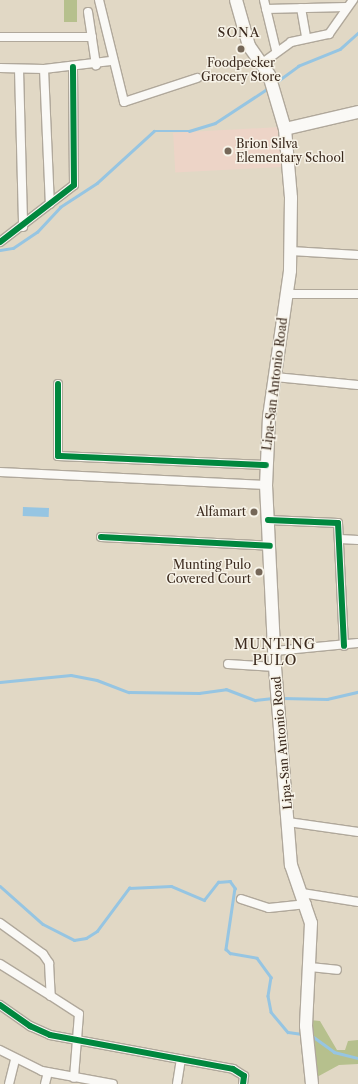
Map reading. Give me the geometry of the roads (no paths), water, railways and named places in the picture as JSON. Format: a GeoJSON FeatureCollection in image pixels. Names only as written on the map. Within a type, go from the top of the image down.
{"type":"FeatureCollection","features":[{"type":"Feature","properties":{"kind":"main road","name":"Lipa-San Antonio Road"},"geometry":{"type":"LineString","coordinates":[[236,0],[249,46],[269,75],[285,129],[291,198],[290,251],[266,465],[266,485],[275,667],[292,871],[307,904],[312,931],[306,1026],[312,1084]]}},
{"type":"Feature","properties":{"kind":"main road"},"geometry":{"type":"LineString","coordinates":[[285,129],[358,112]]}},
{"type":"Feature","properties":{"kind":"street"},"geometry":{"type":"LineString","coordinates":[[99,0],[111,61],[124,102],[197,78]]}},
{"type":"Feature","properties":{"kind":"street"},"geometry":{"type":"LineString","coordinates":[[264,0],[276,50]]}},
{"type":"Feature","properties":{"kind":"street"},"geometry":{"type":"LineString","coordinates":[[261,64],[276,50],[306,36],[329,34],[353,0]]}},
{"type":"Feature","properties":{"kind":"street"},"geometry":{"type":"LineString","coordinates":[[266,9],[347,7]]}},
{"type":"Feature","properties":{"kind":"street"},"geometry":{"type":"LineString","coordinates":[[301,8],[306,36]]}},
{"type":"Feature","properties":{"kind":"street"},"geometry":{"type":"LineString","coordinates":[[88,12],[96,65]]}},
{"type":"Feature","properties":{"kind":"street"},"geometry":{"type":"LineString","coordinates":[[0,37],[92,37]]}},
{"type":"Feature","properties":{"kind":"street"},"geometry":{"type":"LineString","coordinates":[[0,68],[44,69],[96,65],[111,61]]}},
{"type":"Feature","properties":{"kind":"street"},"geometry":{"type":"LineString","coordinates":[[0,242],[23,227],[50,204],[70,192],[76,181],[73,67]]}},
{"type":"Feature","properties":{"kind":"street"},"geometry":{"type":"LineString","coordinates":[[19,68],[23,227]]}},
{"type":"Feature","properties":{"kind":"street"},"geometry":{"type":"LineString","coordinates":[[44,69],[50,204]]}},
{"type":"Feature","properties":{"kind":"street"},"geometry":{"type":"LineString","coordinates":[[290,251],[358,255]]}},
{"type":"Feature","properties":{"kind":"street"},"geometry":{"type":"LineString","coordinates":[[286,294],[358,294]]}},
{"type":"Feature","properties":{"kind":"street"},"geometry":{"type":"LineString","coordinates":[[275,378],[358,385]]}},
{"type":"Feature","properties":{"kind":"street"},"geometry":{"type":"LineString","coordinates":[[58,384],[58,456],[266,465]]}},
{"type":"Feature","properties":{"kind":"street"},"geometry":{"type":"LineString","coordinates":[[0,472],[266,485]]}},
{"type":"Feature","properties":{"kind":"street"},"geometry":{"type":"LineString","coordinates":[[268,520],[330,520],[338,523],[340,539],[344,646]]}},
{"type":"Feature","properties":{"kind":"street"},"geometry":{"type":"LineString","coordinates":[[101,537],[270,546]]}},
{"type":"Feature","properties":{"kind":"street"},"geometry":{"type":"LineString","coordinates":[[340,539],[358,540]]}},
{"type":"Feature","properties":{"kind":"street"},"geometry":{"type":"LineString","coordinates":[[275,651],[344,646],[358,643]]}},
{"type":"Feature","properties":{"kind":"street"},"geometry":{"type":"LineString","coordinates":[[228,664],[275,667]]}},
{"type":"Feature","properties":{"kind":"street"},"geometry":{"type":"LineString","coordinates":[[288,822],[358,832]]}},
{"type":"Feature","properties":{"kind":"street"},"geometry":{"type":"LineString","coordinates":[[302,893],[358,902]]}},
{"type":"Feature","properties":{"kind":"street"},"geometry":{"type":"LineString","coordinates":[[241,899],[269,908],[307,904]]}},
{"type":"Feature","properties":{"kind":"street"},"geometry":{"type":"LineString","coordinates":[[0,922],[49,962],[51,996]]}},
{"type":"Feature","properties":{"kind":"street"},"geometry":{"type":"LineString","coordinates":[[0,964],[79,1014],[78,1043],[74,1078]]}},
{"type":"Feature","properties":{"kind":"street"},"geometry":{"type":"LineString","coordinates":[[310,967],[337,970]]}},
{"type":"Feature","properties":{"kind":"street"},"geometry":{"type":"LineString","coordinates":[[0,1005],[39,1031],[78,1043],[181,1059],[232,1069],[244,1076],[243,1084]]}},
{"type":"Feature","properties":{"kind":"street"},"geometry":{"type":"LineString","coordinates":[[0,1050],[15,1060],[48,1072],[113,1084]]}},
{"type":"Feature","properties":{"kind":"street"},"geometry":{"type":"LineString","coordinates":[[177,1084],[181,1059]]}},
{"type":"Feature","properties":{"kind":"street"},"geometry":{"type":"LineString","coordinates":[[8,1084],[15,1060]]}},
{"type":"Feature","properties":{"kind":"street"},"geometry":{"type":"LineString","coordinates":[[45,1084],[48,1072]]}},
{"type":"Feature","properties":{"kind":"water"},"geometry":{"type":"Polygon","coordinates":[[[23,507],[49,508],[49,517],[23,516],[23,507]]]}},
{"type":"Feature","properties":{"kind":"waterway"},"geometry":{"type":"LineString","coordinates":[[275,83],[298,66],[340,49],[358,33]]}},
{"type":"Feature","properties":{"kind":"waterway"},"geometry":{"type":"LineString","coordinates":[[0,250],[13,248],[37,232],[60,207],[97,183],[154,131],[189,131],[215,123],[270,87]]}},
{"type":"Feature","properties":{"kind":"waterway"},"geometry":{"type":"LineString","coordinates":[[0,682],[71,675],[97,680],[129,692],[199,693],[226,689],[255,700],[275,698]]}},
{"type":"Feature","properties":{"kind":"waterway"},"geometry":{"type":"LineString","coordinates":[[282,698],[327,699],[358,692]]}},
{"type":"Feature","properties":{"kind":"waterway"},"geometry":{"type":"LineString","coordinates":[[0,886],[43,924],[74,940],[86,938],[97,931],[129,888],[171,886],[204,900],[218,882],[230,881],[235,888],[226,949],[230,953],[257,958],[271,977],[268,996],[271,1012],[288,1032],[302,1034]]}},
{"type":"Feature","properties":{"kind":"waterway"},"geometry":{"type":"LineString","coordinates":[[311,1035],[334,1052],[358,1058]]}},
{"type":"Feature","properties":{"kind":"place","name":"Foodpecker Grocery Store"},"geometry":{"type":"Point","coordinates":[241,49]}},
{"type":"Feature","properties":{"kind":"place","name":"Brion Silva Elementary School"},"geometry":{"type":"Point","coordinates":[228,151]}},
{"type":"Feature","properties":{"kind":"place","name":"Alfamart"},"geometry":{"type":"Point","coordinates":[254,512]}},
{"type":"Feature","properties":{"kind":"place","name":"Munting Pulo Covered Court"},"geometry":{"type":"Point","coordinates":[259,572]}},
{"type":"Feature","properties":{"kind":"district","name":"SONA"},"geometry":{"type":"Point","coordinates":[239,32]}},
{"type":"Feature","properties":{"kind":"district","name":"MUNTING PULO"},"geometry":{"type":"Point","coordinates":[275,652]}}]}
